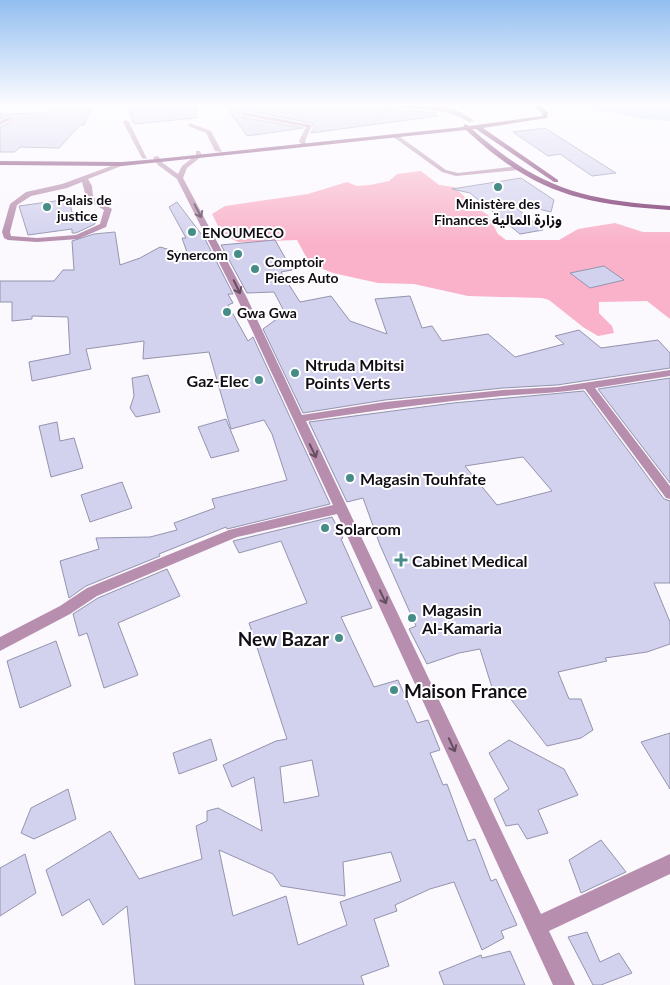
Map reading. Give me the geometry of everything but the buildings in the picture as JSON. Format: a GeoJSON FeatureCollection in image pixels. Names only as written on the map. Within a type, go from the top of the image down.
{"type":"FeatureCollection","features":[{"type":"Feature","properties":{"kind":"main road"},"geometry":{"type":"LineString","coordinates":[[0,163],[122,164],[213,152]]}},
{"type":"Feature","properties":{"kind":"main road"},"geometry":{"type":"LineString","coordinates":[[198,154],[217,152]]}},
{"type":"Feature","properties":{"kind":"main road"},"geometry":{"type":"LineString","coordinates":[[494,152],[518,168],[562,191],[580,197],[670,208]]}},
{"type":"Feature","properties":{"kind":"main road"},"geometry":{"type":"LineString","coordinates":[[513,152],[565,186],[603,200]]}},
{"type":"Feature","properties":{"kind":"main road"},"geometry":{"type":"LineString","coordinates":[[0,157],[55,160],[157,159]]}},
{"type":"Feature","properties":{"kind":"street"},"geometry":{"type":"LineString","coordinates":[[142,152],[145,158]]}},
{"type":"Feature","properties":{"kind":"street"},"geometry":{"type":"LineString","coordinates":[[418,152],[451,174],[458,175],[518,168]]}},
{"type":"Feature","properties":{"kind":"street"},"geometry":{"type":"LineString","coordinates":[[180,178],[184,167],[198,154]]}},
{"type":"Feature","properties":{"kind":"street"},"geometry":{"type":"LineString","coordinates":[[157,159],[180,178],[242,298],[564,985]]}},
{"type":"Feature","properties":{"kind":"street"},"geometry":{"type":"LineString","coordinates":[[84,179],[88,186],[90,198],[108,209],[103,225],[78,237],[37,240],[8,238],[6,232],[14,204],[29,194],[64,186],[122,164]]}},
{"type":"Feature","properties":{"kind":"street"},"geometry":{"type":"LineString","coordinates":[[298,419],[384,405],[588,386],[670,373]]}},
{"type":"Feature","properties":{"kind":"street"},"geometry":{"type":"LineString","coordinates":[[588,386],[670,495]]}},
{"type":"Feature","properties":{"kind":"street"},"geometry":{"type":"LineString","coordinates":[[0,644],[65,610],[92,592],[234,533],[341,508]]}},
{"type":"Feature","properties":{"kind":"street"},"geometry":{"type":"LineString","coordinates":[[537,926],[670,864]]}},
{"type":"Feature","properties":{"kind":"shaded area"},"geometry":{"type":"Polygon","coordinates":[[[421,171],[439,185],[454,187],[467,199],[468,207],[480,210],[488,215],[498,234],[506,240],[559,240],[578,229],[615,223],[643,232],[670,232],[670,319],[647,301],[599,302],[599,313],[612,326],[614,333],[598,336],[583,327],[549,300],[542,298],[468,296],[414,284],[378,283],[333,273],[310,264],[297,240],[238,242],[222,234],[212,214],[225,206],[308,194],[347,182],[357,186],[370,185],[389,181],[397,174],[421,171]]]}},
{"type":"Feature","properties":{"kind":"place","name":"Ministère des Finances وزارة المالية"},"geometry":{"type":"Point","coordinates":[498,187]}},
{"type":"Feature","properties":{"kind":"place","name":"Palais de justice"},"geometry":{"type":"Point","coordinates":[47,207]}},
{"type":"Feature","properties":{"kind":"place","name":"ENOUMECO"},"geometry":{"type":"Point","coordinates":[192,232]}},
{"type":"Feature","properties":{"kind":"place","name":"Synercom"},"geometry":{"type":"Point","coordinates":[238,254]}},
{"type":"Feature","properties":{"kind":"place","name":"Comptoir Pieces Auto"},"geometry":{"type":"Point","coordinates":[255,269]}},
{"type":"Feature","properties":{"kind":"place","name":"Gwa Gwa"},"geometry":{"type":"Point","coordinates":[227,312]}},
{"type":"Feature","properties":{"kind":"place","name":"Ntruda Mbitsi Points Verts"},"geometry":{"type":"Point","coordinates":[295,373]}},
{"type":"Feature","properties":{"kind":"place","name":"Gaz-Elec"},"geometry":{"type":"Point","coordinates":[259,380]}},
{"type":"Feature","properties":{"kind":"place","name":"Magasin Touhfate"},"geometry":{"type":"Point","coordinates":[350,478]}},
{"type":"Feature","properties":{"kind":"place","name":"Solarcom"},"geometry":{"type":"Point","coordinates":[325,528]}},
{"type":"Feature","properties":{"kind":"place","name":"Cabinet Medical"},"geometry":{"type":"Point","coordinates":[401,560]}},
{"type":"Feature","properties":{"kind":"place","name":"Magasin Al-Kamaria"},"geometry":{"type":"Point","coordinates":[412,618]}},
{"type":"Feature","properties":{"kind":"place","name":"New Bazar"},"geometry":{"type":"Point","coordinates":[339,638]}},
{"type":"Feature","properties":{"kind":"place","name":"Maison France"},"geometry":{"type":"Point","coordinates":[394,690]}}]}
